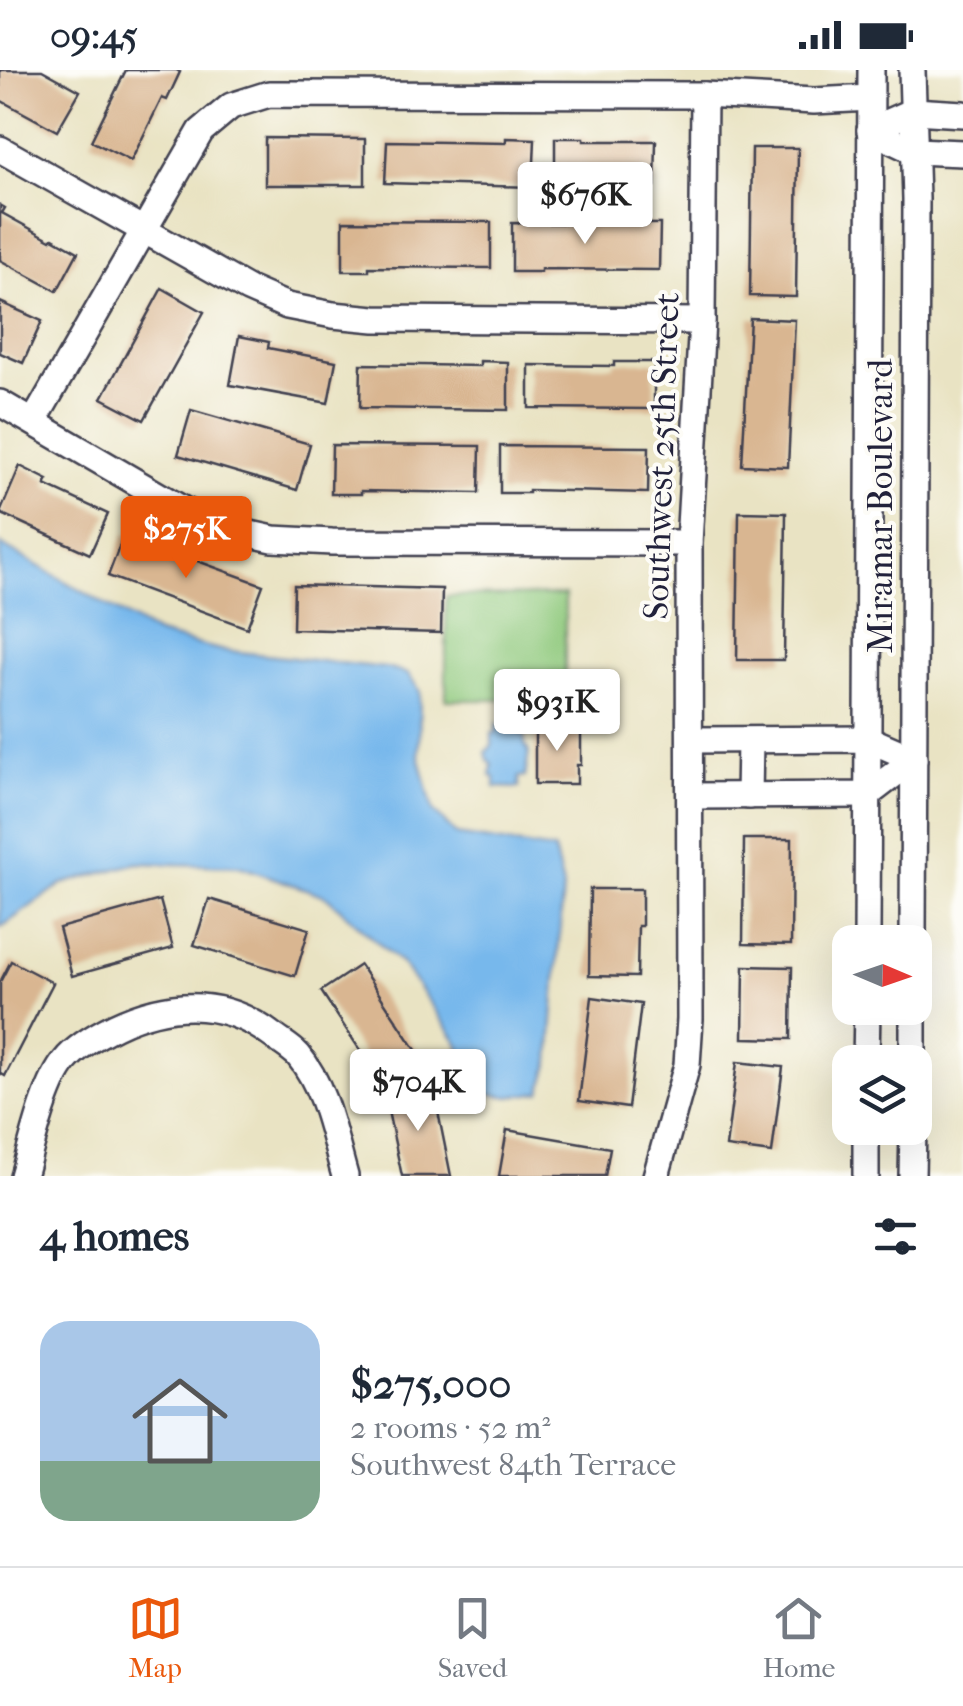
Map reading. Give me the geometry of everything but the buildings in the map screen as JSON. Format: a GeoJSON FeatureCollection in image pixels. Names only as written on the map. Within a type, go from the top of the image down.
{"type":"FeatureCollection","features":[{"type":"Feature","properties":{"kind":"street","name":"Miramar Boulevard"},"geometry":{"type":"LineString","coordinates":[[867,925],[871,70]]}},
{"type":"Feature","properties":{"kind":"street","name":"Miramar Boulevard"},"geometry":{"type":"LineString","coordinates":[[912,70],[916,199],[913,925]]}},
{"type":"Feature","properties":{"kind":"street"},"geometry":{"type":"LineString","coordinates":[[34,422],[201,131],[230,106],[269,94],[704,95],[814,101],[870,98]]}},
{"type":"Feature","properties":{"kind":"street","name":"Southwest 25th Street"},"geometry":{"type":"LineString","coordinates":[[656,1176],[687,1065],[690,1019],[689,544],[702,321],[704,95]]}},
{"type":"Feature","properties":{"kind":"street"},"geometry":{"type":"LineString","coordinates":[[870,130],[913,112],[963,114]]}},
{"type":"Feature","properties":{"kind":"street"},"geometry":{"type":"LineString","coordinates":[[870,130],[914,151],[963,153]]}},
{"type":"Feature","properties":{"kind":"street"},"geometry":{"type":"LineString","coordinates":[[0,149],[248,289],[287,306],[375,319],[702,321]]}},
{"type":"Feature","properties":{"kind":"street"},"geometry":{"type":"LineString","coordinates":[[0,403],[182,510],[223,528],[273,539],[689,544]]}},
{"type":"Feature","properties":{"kind":"street"},"geometry":{"type":"LineString","coordinates":[[690,740],[868,739],[914,760],[867,796],[691,796]]}},
{"type":"Feature","properties":{"kind":"street"},"geometry":{"type":"LineString","coordinates":[[749,796],[750,741]]}},
{"type":"Feature","properties":{"kind":"street"},"geometry":{"type":"LineString","coordinates":[[23,1176],[47,1094],[65,1060],[98,1034],[142,1014],[186,1005],[220,1010],[256,1023],[297,1055],[322,1095],[345,1176]]}},
{"type":"Feature","properties":{"kind":"street"},"geometry":{"type":"LineString","coordinates":[[866,1145],[866,1176]]}},
{"type":"Feature","properties":{"kind":"street"},"geometry":{"type":"LineString","coordinates":[[912,1145],[912,1176]]}},
{"type":"Feature","properties":{"kind":"green space"},"geometry":{"type":"Polygon","coordinates":[[[565,595],[565,700],[446,700],[446,596],[565,595]]]}},
{"type":"Feature","properties":{"kind":"water"},"geometry":{"type":"Polygon","coordinates":[[[0,544],[157,634],[220,650],[386,668],[408,674],[420,691],[419,755],[433,811],[457,835],[554,850],[563,887],[550,1061],[541,1092],[510,1097],[472,1091],[458,1043],[403,965],[326,896],[239,866],[137,863],[62,884],[0,928],[0,544]]]}},
{"type":"Feature","properties":{"kind":"water"},"geometry":{"type":"Polygon","coordinates":[[[520,723],[520,735],[524,735],[529,752],[525,777],[519,777],[519,788],[495,787],[486,752],[492,745],[492,733],[496,733],[496,724],[520,723]]]}}]}
